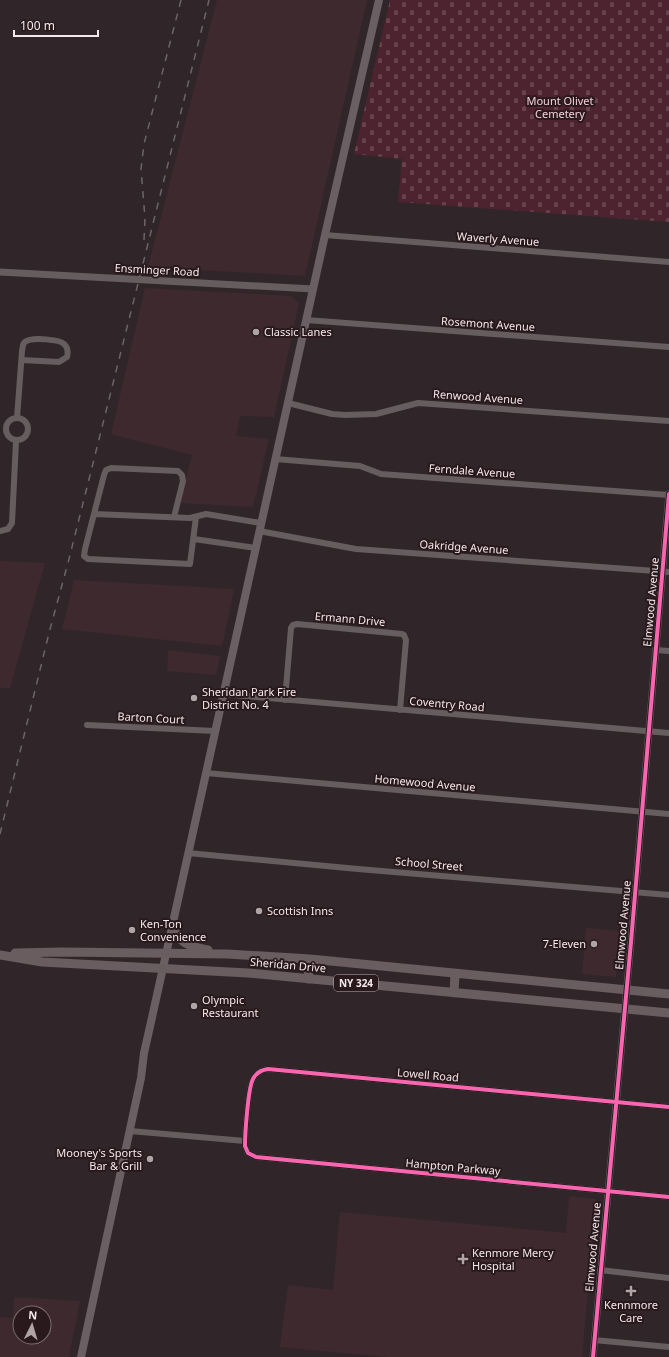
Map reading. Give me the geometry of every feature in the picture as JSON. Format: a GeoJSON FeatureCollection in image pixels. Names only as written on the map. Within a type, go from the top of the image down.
{"type":"FeatureCollection","features":[{"type":"Feature","properties":{"kind":"main road"},"geometry":{"type":"LineString","coordinates":[[81,1357],[141,1078],[144,1053],[306,320],[379,0]]}},
{"type":"Feature","properties":{"kind":"main road"},"geometry":{"type":"LineString","coordinates":[[172,926],[181,941],[187,944],[227,954]]}},
{"type":"Feature","properties":{"kind":"main road","name":"Sheridan Drive"},"geometry":{"type":"LineString","coordinates":[[0,954],[62,952],[227,954],[310,960],[669,994]]}},
{"type":"Feature","properties":{"kind":"main road","name":"Sheridan Drive"},"geometry":{"type":"LineString","coordinates":[[0,954],[42,962],[163,968],[308,978],[669,1013]]}},
{"type":"Feature","properties":{"kind":"main road"},"geometry":{"type":"LineString","coordinates":[[308,978],[310,960]]}},
{"type":"Feature","properties":{"kind":"main road"},"geometry":{"type":"LineString","coordinates":[[454,993],[455,974]]}},
{"type":"Feature","properties":{"kind":"street","name":"Waverly Avenue"},"geometry":{"type":"LineString","coordinates":[[325,235],[669,262]]}},
{"type":"Feature","properties":{"kind":"street","name":"Ensminger Road"},"geometry":{"type":"LineString","coordinates":[[0,272],[313,289]]}},
{"type":"Feature","properties":{"kind":"street","name":"Rosemont Avenue"},"geometry":{"type":"LineString","coordinates":[[306,320],[669,347]]}},
{"type":"Feature","properties":{"kind":"street"},"geometry":{"type":"LineString","coordinates":[[17,418],[23,344],[26,341],[34,339],[61,341],[67,348],[67,357],[59,362],[22,360]]}},
{"type":"Feature","properties":{"kind":"street","name":"Renwood Avenue"},"geometry":{"type":"LineString","coordinates":[[288,403],[332,414],[345,415],[376,414],[418,403],[669,421]]}},
{"type":"Feature","properties":{"kind":"street"},"geometry":{"type":"LineString","coordinates":[[17,418],[25,422],[28,430],[24,438],[16,441],[8,438],[3,430],[11,420],[17,418]]}},
{"type":"Feature","properties":{"kind":"street"},"geometry":{"type":"LineString","coordinates":[[0,531],[8,529],[12,523],[16,441]]}},
{"type":"Feature","properties":{"kind":"street","name":"Ferndale Avenue"},"geometry":{"type":"LineString","coordinates":[[276,459],[360,466],[381,474],[669,495]]}},
{"type":"Feature","properties":{"kind":"street"},"geometry":{"type":"LineString","coordinates":[[174,518],[183,481],[182,475],[175,470],[108,469],[104,475],[84,554],[88,559],[190,564],[196,517]]}},
{"type":"Feature","properties":{"kind":"street","name":"Elmwood Avenue"},"geometry":{"type":"LineString","coordinates":[[593,1357],[627,990],[656,650],[665,572],[669,495]]}},
{"type":"Feature","properties":{"kind":"street","name":"Oakridge Avenue"},"geometry":{"type":"LineString","coordinates":[[94,514],[174,518],[196,517],[206,514],[356,548],[665,572]]}},
{"type":"Feature","properties":{"kind":"street"},"geometry":{"type":"LineString","coordinates":[[194,539],[256,548]]}},
{"type":"Feature","properties":{"kind":"street","name":"Ermann Drive"},"geometry":{"type":"LineString","coordinates":[[285,700],[291,628],[293,625],[297,624],[402,634],[406,638],[400,710]]}},
{"type":"Feature","properties":{"kind":"street"},"geometry":{"type":"LineString","coordinates":[[656,650],[669,651]]}},
{"type":"Feature","properties":{"kind":"street","name":"Coventry Road"},"geometry":{"type":"LineString","coordinates":[[223,694],[669,733]]}},
{"type":"Feature","properties":{"kind":"street","name":"Barton Court"},"geometry":{"type":"LineString","coordinates":[[86,725],[215,731]]}},
{"type":"Feature","properties":{"kind":"street","name":"Homewood Avenue"},"geometry":{"type":"LineString","coordinates":[[206,773],[669,814]]}},
{"type":"Feature","properties":{"kind":"street","name":"School Street"},"geometry":{"type":"LineString","coordinates":[[188,853],[669,895]]}},
{"type":"Feature","properties":{"kind":"street","name":"Lowell Road"},"geometry":{"type":"LineString","coordinates":[[244,1141],[250,1085],[255,1076],[263,1070],[268,1069],[669,1107]]}},
{"type":"Feature","properties":{"kind":"street"},"geometry":{"type":"LineString","coordinates":[[130,1131],[244,1141]]}},
{"type":"Feature","properties":{"kind":"street","name":"Hampton Parkway"},"geometry":{"type":"LineString","coordinates":[[244,1141],[244,1146],[248,1153],[256,1156],[669,1197]]}},
{"type":"Feature","properties":{"kind":"street"},"geometry":{"type":"LineString","coordinates":[[600,1270],[669,1278]]}},
{"type":"Feature","properties":{"kind":"street"},"geometry":{"type":"LineString","coordinates":[[594,1340],[669,1348]]}},
{"type":"Feature","properties":{"kind":"shaded area"},"geometry":{"type":"Polygon","coordinates":[[[217,0],[367,0],[305,276],[148,267],[217,0]]]}},
{"type":"Feature","properties":{"kind":"shaded area"},"geometry":{"type":"Polygon","coordinates":[[[145,288],[291,296],[299,303],[274,417],[240,416],[236,436],[269,439],[253,507],[180,503],[192,455],[111,434],[145,288]]]}},
{"type":"Feature","properties":{"kind":"shaded area"},"geometry":{"type":"Polygon","coordinates":[[[0,561],[45,563],[10,688],[0,688],[0,561]]]}},
{"type":"Feature","properties":{"kind":"shaded area"},"geometry":{"type":"Polygon","coordinates":[[[74,580],[234,589],[222,646],[62,629],[74,580]]]}},
{"type":"Feature","properties":{"kind":"shaded area"},"geometry":{"type":"Polygon","coordinates":[[[168,650],[220,656],[216,675],[167,671],[168,650]]]}},
{"type":"Feature","properties":{"kind":"shaded area"},"geometry":{"type":"Polygon","coordinates":[[[586,928],[620,931],[616,977],[582,974],[586,928]]]}},
{"type":"Feature","properties":{"kind":"shaded area","name":"Kenmore Mercy Hospital"},"geometry":{"type":"Polygon","coordinates":[[[569,1196],[596,1199],[582,1357],[387,1357],[280,1347],[288,1285],[333,1290],[340,1212],[566,1233],[569,1196]]]}},
{"type":"Feature","properties":{"kind":"shaded area"},"geometry":{"type":"Polygon","coordinates":[[[14,1297],[80,1301],[69,1357],[0,1357],[0,1317],[12,1318],[12,1345],[52,1345],[52,1305],[14,1305],[14,1297]]]}},
{"type":"Feature","properties":{"kind":"green space","name":"Mount Olivet Cemetery"},"geometry":{"type":"Polygon","coordinates":[[[390,0],[669,0],[669,222],[398,202],[402,159],[354,154],[390,0]]]}},
{"type":"Feature","properties":{"kind":"railway"},"geometry":{"type":"LineString","coordinates":[[144,240],[145,218],[141,169],[144,144],[181,0]]}},
{"type":"Feature","properties":{"kind":"railway"},"geometry":{"type":"LineString","coordinates":[[0,834],[49,633],[69,559],[209,0]]}},
{"type":"Feature","properties":{"kind":"cycle path"},"geometry":{"type":"LineString","coordinates":[[593,1357],[631,942],[669,494]]}},
{"type":"Feature","properties":{"kind":"cycle path"},"geometry":{"type":"LineString","coordinates":[[669,1107],[268,1069],[257,1073],[251,1084],[247,1111],[245,1146],[248,1153],[256,1157],[669,1197]]}},
{"type":"Feature","properties":{"kind":"place","name":"Classic Lanes"},"geometry":{"type":"Point","coordinates":[256,332]}},
{"type":"Feature","properties":{"kind":"place","name":"Sheridan Park Fire District No. 4"},"geometry":{"type":"Point","coordinates":[194,698]}},
{"type":"Feature","properties":{"kind":"place","name":"Scottish Inns"},"geometry":{"type":"Point","coordinates":[259,911]}},
{"type":"Feature","properties":{"kind":"place","name":"Ken-Ton Convenience"},"geometry":{"type":"Point","coordinates":[132,930]}},
{"type":"Feature","properties":{"kind":"place","name":"7-Eleven"},"geometry":{"type":"Point","coordinates":[594,944]}},
{"type":"Feature","properties":{"kind":"place","name":"Olympic Restaurant"},"geometry":{"type":"Point","coordinates":[194,1006]}},
{"type":"Feature","properties":{"kind":"place","name":"Mooney's Sports Bar & Grill"},"geometry":{"type":"Point","coordinates":[150,1159]}},
{"type":"Feature","properties":{"kind":"place","name":"Kenmore Mercy Hospital"},"geometry":{"type":"Point","coordinates":[463,1259]}},
{"type":"Feature","properties":{"kind":"place","name":"Kennmore Care"},"geometry":{"type":"Point","coordinates":[631,1291]}}]}
